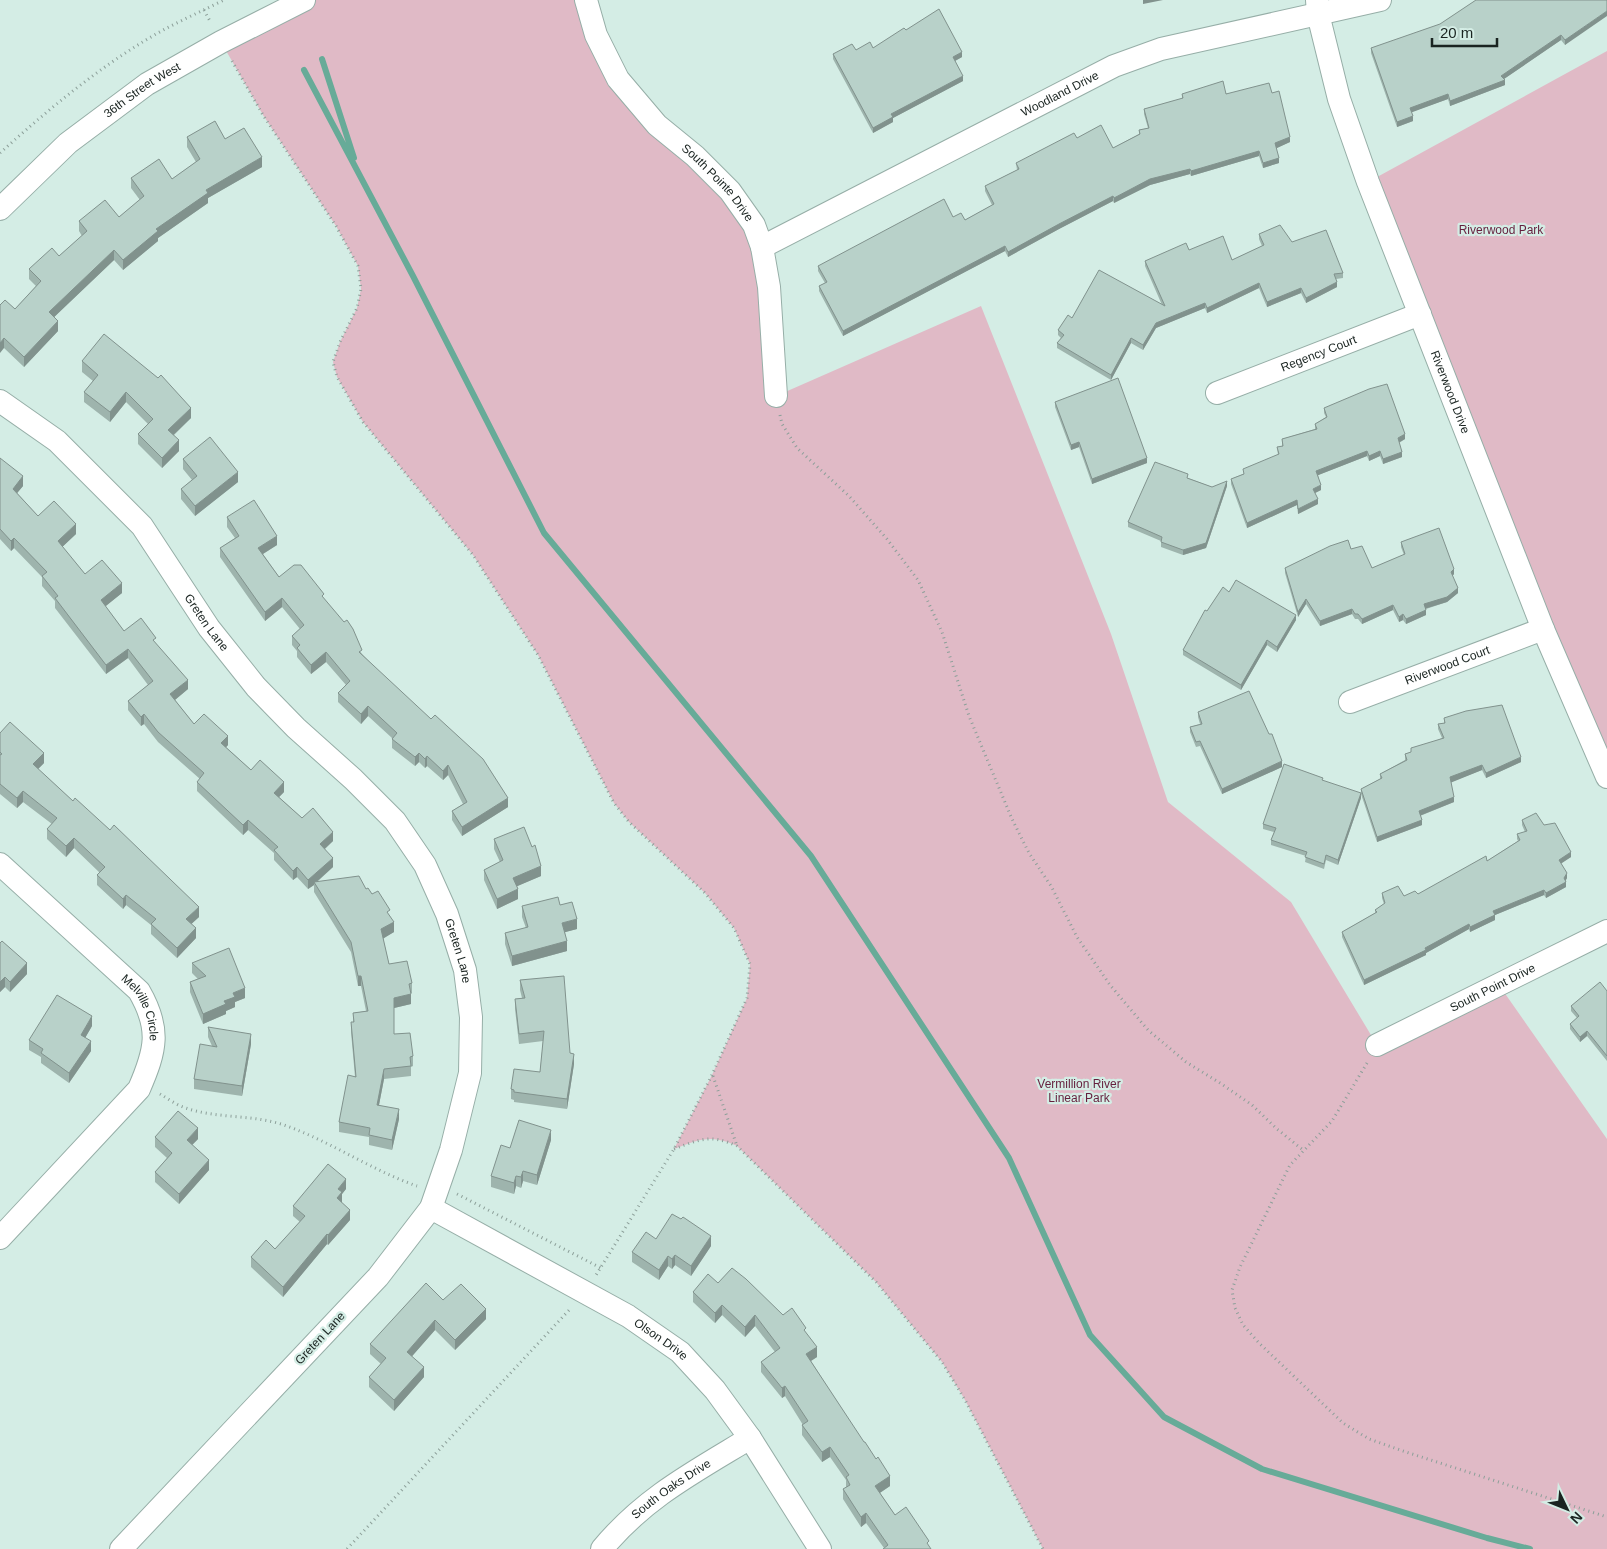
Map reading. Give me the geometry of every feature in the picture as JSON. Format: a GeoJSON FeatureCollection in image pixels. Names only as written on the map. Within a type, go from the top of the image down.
{"type":"FeatureCollection","features":[{"type":"Feature","properties":{"kind":"street","name":"36th Street West"},"geometry":{"type":"LineString","coordinates":[[0,209],[68,143],[147,84],[221,42],[304,0]]}},
{"type":"Feature","properties":{"kind":"street","name":"South Pointe Drive"},"geometry":{"type":"LineString","coordinates":[[586,0],[596,35],[618,79],[658,125],[695,156],[730,191],[754,225],[762,247],[769,287],[776,396]]}},
{"type":"Feature","properties":{"kind":"street","name":"Woodland Drive"},"geometry":{"type":"LineString","coordinates":[[762,247],[1114,66],[1160,49],[1318,7],[1380,0]]}},
{"type":"Feature","properties":{"kind":"street","name":"Riverwood Drive"},"geometry":{"type":"LineString","coordinates":[[1318,7],[1339,99],[1368,182],[1543,629],[1607,777]]}},
{"type":"Feature","properties":{"kind":"street","name":"Regency Court"},"geometry":{"type":"LineString","coordinates":[[1217,393],[1420,314]]}},
{"type":"Feature","properties":{"kind":"street","name":"Greten Lane"},"geometry":{"type":"LineString","coordinates":[[0,401],[57,441],[142,526],[209,628],[256,687],[296,728],[354,779],[395,822],[425,865],[448,914],[465,970],[471,1017],[470,1073],[451,1150],[434,1200],[378,1277],[121,1549]]}},
{"type":"Feature","properties":{"kind":"street","name":"Riverwood Court"},"geometry":{"type":"LineString","coordinates":[[1350,702],[1543,629]]}},
{"type":"Feature","properties":{"kind":"street","name":"Melville Circle"},"geometry":{"type":"LineString","coordinates":[[0,864],[138,991],[149,1010],[153,1027],[153,1048],[148,1070],[139,1089],[0,1238]]}},
{"type":"Feature","properties":{"kind":"street","name":"South Point Drive"},"geometry":{"type":"LineString","coordinates":[[1377,1045],[1607,932]]}},
{"type":"Feature","properties":{"kind":"street","name":"Olson Drive"},"geometry":{"type":"LineString","coordinates":[[434,1200],[586,1293],[628,1316],[680,1352],[715,1390],[750,1438],[820,1549]]}},
{"type":"Feature","properties":{"kind":"street","name":"South Oaks Drive"},"geometry":{"type":"LineString","coordinates":[[602,1549],[634,1514],[664,1491],[750,1438]]}},
{"type":"Feature","properties":{"kind":"path"},"geometry":{"type":"LineString","coordinates":[[0,153],[40,117],[110,64],[165,29],[224,0]]}},
{"type":"Feature","properties":{"kind":"path"},"geometry":{"type":"LineString","coordinates":[[204,10],[263,115],[336,226],[358,266],[361,289],[357,308],[340,342],[333,362],[337,377],[363,422],[472,555],[538,654],[614,803],[629,822],[704,893],[734,928],[750,964],[747,998],[712,1076],[674,1149],[586,1293],[347,1549]]}},
{"type":"Feature","properties":{"kind":"path"},"geometry":{"type":"LineString","coordinates":[[776,396],[782,424],[797,448],[849,496],[887,538],[918,580],[942,632],[969,716],[1012,819],[1029,853],[1051,886],[1078,937],[1110,985],[1148,1030],[1186,1062],[1252,1105],[1303,1150]]}},
{"type":"Feature","properties":{"kind":"path"},"geometry":{"type":"LineString","coordinates":[[1377,1045],[1332,1121],[1290,1165],[1240,1267],[1232,1290],[1235,1308],[1243,1325],[1258,1342],[1343,1423],[1370,1439],[1607,1517]]}},
{"type":"Feature","properties":{"kind":"path"},"geometry":{"type":"LineString","coordinates":[[712,1076],[737,1146]]}},
{"type":"Feature","properties":{"kind":"path"},"geometry":{"type":"LineString","coordinates":[[142,1083],[182,1107],[201,1112],[259,1119],[284,1125],[397,1179],[434,1200],[460,1194],[600,1268]]}},
{"type":"Feature","properties":{"kind":"path"},"geometry":{"type":"LineString","coordinates":[[674,1149],[700,1139],[712,1138],[724,1140],[737,1146],[876,1282],[942,1362],[965,1400],[1043,1549]]}},
{"type":"Feature","properties":{"kind":"green space","name":"Vermillion River Linear Park"},"geometry":{"type":"Polygon","coordinates":[[[304,0],[586,0],[596,35],[754,225],[776,396],[981,306],[1111,634],[1168,802],[1291,902],[1377,1045],[1499,985],[1607,1139],[1607,1549],[1043,1549],[965,1400],[942,1362],[876,1282],[737,1146],[720,1140],[706,1139],[674,1149],[712,1075],[747,998],[750,964],[734,928],[705,893],[629,822],[614,803],[538,655],[473,555],[363,422],[337,377],[333,362],[340,342],[357,308],[361,289],[358,266],[336,226],[263,115],[221,42],[304,0]]]}},
{"type":"Feature","properties":{"kind":"green space","name":"Riverwood Park"},"geometry":{"type":"Polygon","coordinates":[[[1607,51],[1607,777],[1368,182],[1607,51]]]}},
{"type":"Feature","properties":{"kind":"building"},"geometry":{"type":"Polygon","coordinates":[[[1476,0],[1607,0],[1607,11],[1565,40],[1561,35],[1501,76],[1505,80],[1450,101],[1448,94],[1410,108],[1413,116],[1397,122],[1371,48],[1440,24],[1476,0]]]}},
{"type":"Feature","properties":{"kind":"building"},"geometry":{"type":"Polygon","coordinates":[[[939,9],[962,52],[953,57],[963,76],[891,114],[893,117],[873,128],[833,54],[852,44],[856,50],[870,42],[873,48],[939,9]]]}},
{"type":"Feature","properties":{"kind":"building"},"geometry":{"type":"Polygon","coordinates":[[[1223,81],[1226,94],[1269,83],[1272,93],[1279,91],[1290,137],[1275,143],[1279,158],[1263,163],[1259,151],[1191,171],[1190,169],[1150,179],[1114,198],[1113,196],[1008,252],[1005,246],[843,331],[819,286],[827,282],[818,266],[944,199],[953,217],[961,213],[965,220],[994,204],[985,186],[1019,169],[1016,163],[1074,133],[1077,138],[1101,125],[1113,148],[1140,134],[1139,130],[1149,128],[1144,109],[1183,98],[1182,94],[1223,81]]]}},
{"type":"Feature","properties":{"kind":"building"},"geometry":{"type":"Polygon","coordinates":[[[215,121],[225,139],[244,128],[262,157],[206,190],[208,193],[156,229],[158,231],[123,260],[114,250],[49,312],[58,321],[24,357],[4,338],[0,343],[0,305],[5,300],[15,309],[41,281],[29,269],[52,248],[59,256],[87,231],[79,221],[105,200],[119,217],[144,196],[131,178],[159,159],[172,179],[200,159],[187,137],[215,121]]]}},
{"type":"Feature","properties":{"kind":"building"},"geometry":{"type":"Polygon","coordinates":[[[1280,225],[1292,242],[1326,230],[1343,273],[1334,274],[1337,282],[1306,298],[1301,288],[1267,302],[1259,283],[1207,308],[1205,303],[1156,323],[1143,345],[1131,338],[1111,375],[1057,343],[1064,335],[1058,330],[1068,315],[1072,318],[1099,270],[1165,306],[1145,261],[1186,243],[1189,250],[1223,236],[1232,260],[1264,245],[1259,234],[1280,225]]]}},
{"type":"Feature","properties":{"kind":"building"},"geometry":{"type":"Polygon","coordinates":[[[104,334],[158,378],[161,375],[191,408],[168,430],[179,440],[162,458],[138,434],[153,419],[126,392],[110,412],[84,392],[98,375],[82,361],[104,334]]]}},
{"type":"Feature","properties":{"kind":"building"},"geometry":{"type":"Polygon","coordinates":[[[1118,378],[1147,458],[1092,479],[1079,442],[1071,445],[1055,402],[1118,378]]]}},
{"type":"Feature","properties":{"kind":"building"},"geometry":{"type":"Polygon","coordinates":[[[1387,384],[1405,434],[1398,438],[1402,452],[1383,459],[1380,451],[1369,456],[1367,451],[1316,471],[1321,485],[1313,489],[1318,499],[1298,509],[1297,500],[1247,523],[1231,479],[1244,474],[1243,469],[1279,454],[1277,447],[1283,446],[1282,439],[1317,429],[1315,424],[1327,417],[1324,408],[1369,389],[1387,384]]]}},
{"type":"Feature","properties":{"kind":"building"},"geometry":{"type":"Polygon","coordinates":[[[210,437],[238,472],[195,506],[181,489],[197,476],[183,459],[210,437]]]}},
{"type":"Feature","properties":{"kind":"building"},"geometry":{"type":"Polygon","coordinates":[[[0,458],[23,476],[13,489],[38,516],[54,501],[76,524],[58,541],[85,574],[102,560],[122,583],[101,600],[124,631],[141,618],[156,638],[153,640],[188,680],[170,694],[194,724],[204,714],[228,736],[221,743],[251,770],[260,760],[284,782],[274,793],[302,818],[313,808],[333,832],[320,844],[333,858],[308,880],[297,867],[293,871],[274,850],[278,847],[248,820],[243,825],[197,782],[204,773],[158,732],[144,714],[141,717],[128,701],[153,681],[128,649],[106,665],[55,598],[58,596],[42,576],[47,572],[14,538],[11,541],[0,529],[0,458]]]}},
{"type":"Feature","properties":{"kind":"building"},"geometry":{"type":"Polygon","coordinates":[[[1155,462],[1188,474],[1187,478],[1212,487],[1227,481],[1206,543],[1183,550],[1161,542],[1162,537],[1128,522],[1155,462]]]}},
{"type":"Feature","properties":{"kind":"building"},"geometry":{"type":"Polygon","coordinates":[[[254,500],[277,536],[258,548],[279,577],[294,565],[301,565],[324,594],[322,596],[344,622],[347,620],[353,629],[362,650],[359,652],[431,719],[435,715],[483,759],[508,798],[462,827],[452,811],[467,802],[448,765],[443,771],[427,756],[425,759],[419,753],[415,757],[392,739],[397,733],[368,706],[361,714],[338,693],[350,681],[326,652],[311,665],[297,648],[300,645],[292,636],[304,625],[282,598],[265,612],[220,548],[239,536],[227,517],[254,500]]]}},
{"type":"Feature","properties":{"kind":"building"},"geometry":{"type":"Polygon","coordinates":[[[1439,528],[1454,569],[1451,572],[1458,588],[1447,597],[1424,604],[1426,610],[1406,619],[1403,614],[1399,617],[1393,605],[1362,619],[1352,609],[1320,621],[1306,599],[1298,612],[1285,568],[1330,546],[1348,540],[1351,549],[1362,546],[1372,568],[1405,554],[1401,542],[1439,528]]]}},
{"type":"Feature","properties":{"kind":"building"},"geometry":{"type":"Polygon","coordinates":[[[1236,580],[1296,615],[1277,647],[1267,640],[1241,685],[1183,650],[1205,610],[1207,611],[1223,587],[1229,592],[1236,580]]]}},
{"type":"Feature","properties":{"kind":"building"},"geometry":{"type":"Polygon","coordinates":[[[1249,691],[1269,734],[1272,734],[1282,761],[1222,789],[1200,741],[1196,742],[1190,727],[1202,724],[1198,712],[1249,691]]]}},
{"type":"Feature","properties":{"kind":"building"},"geometry":{"type":"Polygon","coordinates":[[[1502,705],[1521,757],[1486,773],[1482,765],[1450,777],[1454,797],[1419,811],[1422,820],[1377,837],[1361,789],[1382,778],[1380,774],[1407,760],[1405,754],[1411,752],[1411,748],[1444,738],[1438,724],[1445,723],[1444,718],[1466,711],[1502,705]]]}},
{"type":"Feature","properties":{"kind":"building"},"geometry":{"type":"Polygon","coordinates":[[[10,722],[44,753],[33,764],[73,801],[75,798],[110,830],[114,825],[199,907],[186,919],[196,928],[177,948],[151,924],[156,919],[126,895],[123,899],[97,875],[105,867],[74,838],[66,846],[47,829],[57,818],[23,791],[17,798],[0,784],[0,755],[2,754],[0,752],[0,733],[10,722]]]}},
{"type":"Feature","properties":{"kind":"building"},"geometry":{"type":"Polygon","coordinates":[[[1284,764],[1323,778],[1322,780],[1361,793],[1338,860],[1326,855],[1324,864],[1305,857],[1307,852],[1271,840],[1276,828],[1263,824],[1284,764]]]}},
{"type":"Feature","properties":{"kind":"building"},"geometry":{"type":"Polygon","coordinates":[[[1536,813],[1544,825],[1555,823],[1571,852],[1559,860],[1567,873],[1564,878],[1566,882],[1546,893],[1544,890],[1493,911],[1495,915],[1470,927],[1469,924],[1425,948],[1426,950],[1364,980],[1342,932],[1377,912],[1375,910],[1385,903],[1382,893],[1398,886],[1404,896],[1415,891],[1418,894],[1486,856],[1487,861],[1520,840],[1517,834],[1527,831],[1522,820],[1536,813]]]}},
{"type":"Feature","properties":{"kind":"building"},"geometry":{"type":"Polygon","coordinates":[[[524,827],[532,847],[535,845],[541,866],[513,878],[518,889],[497,899],[484,870],[503,860],[494,839],[524,827]]]}},
{"type":"Feature","properties":{"kind":"building"},"geometry":{"type":"Polygon","coordinates":[[[359,876],[366,889],[368,888],[372,894],[378,891],[390,910],[387,912],[394,922],[381,929],[389,964],[407,961],[412,983],[409,984],[411,994],[394,998],[394,1034],[410,1033],[413,1056],[410,1057],[411,1066],[384,1069],[377,1105],[399,1109],[392,1140],[369,1135],[370,1128],[339,1122],[348,1075],[356,1077],[351,1022],[354,1022],[353,1013],[368,1011],[361,976],[358,976],[351,942],[314,882],[359,876]]]}},
{"type":"Feature","properties":{"kind":"building"},"geometry":{"type":"Polygon","coordinates":[[[558,897],[560,905],[572,902],[577,919],[562,923],[567,941],[512,956],[505,933],[528,927],[522,906],[558,897]]]}},
{"type":"Feature","properties":{"kind":"building"},"geometry":{"type":"Polygon","coordinates":[[[2,941],[27,963],[10,982],[5,977],[0,982],[0,943],[2,941]]]}},
{"type":"Feature","properties":{"kind":"building"},"geometry":{"type":"Polygon","coordinates":[[[229,948],[245,988],[233,993],[235,997],[224,1001],[226,1004],[203,1014],[190,982],[206,976],[192,963],[229,948]]]}},
{"type":"Feature","properties":{"kind":"building"},"geometry":{"type":"Polygon","coordinates":[[[564,976],[570,1053],[574,1054],[567,1099],[514,1092],[511,1089],[514,1069],[540,1072],[544,1031],[519,1034],[515,999],[525,998],[520,980],[564,976]]]}},
{"type":"Feature","properties":{"kind":"building"},"geometry":{"type":"Polygon","coordinates":[[[1600,982],[1607,991],[1607,1056],[1587,1031],[1580,1037],[1570,1024],[1579,1016],[1571,1006],[1600,982]]]}},
{"type":"Feature","properties":{"kind":"building"},"geometry":{"type":"Polygon","coordinates":[[[57,995],[92,1016],[81,1035],[91,1041],[69,1073],[41,1053],[43,1049],[29,1040],[57,995]]]}},
{"type":"Feature","properties":{"kind":"building"},"geometry":{"type":"Polygon","coordinates":[[[208,1027],[251,1034],[242,1086],[194,1079],[200,1044],[217,1047],[208,1027]]]}},
{"type":"Feature","properties":{"kind":"building"},"geometry":{"type":"Polygon","coordinates":[[[178,1111],[198,1128],[187,1140],[209,1160],[179,1194],[155,1172],[172,1153],[155,1137],[178,1111]]]}},
{"type":"Feature","properties":{"kind":"building"},"geometry":{"type":"Polygon","coordinates":[[[519,1120],[551,1130],[537,1175],[523,1171],[521,1177],[516,1176],[514,1183],[491,1176],[501,1145],[510,1148],[519,1120]]]}},
{"type":"Feature","properties":{"kind":"building"},"geometry":{"type":"Polygon","coordinates":[[[328,1164],[346,1179],[338,1189],[342,1192],[337,1198],[350,1210],[327,1234],[283,1287],[251,1257],[266,1240],[275,1249],[305,1216],[293,1206],[328,1164]]]}},
{"type":"Feature","properties":{"kind":"building"},"geometry":{"type":"Polygon","coordinates":[[[672,1214],[681,1219],[683,1217],[711,1236],[691,1266],[675,1255],[672,1259],[668,1256],[659,1270],[632,1252],[646,1232],[656,1239],[672,1214]]]}},
{"type":"Feature","properties":{"kind":"building"},"geometry":{"type":"Polygon","coordinates":[[[732,1268],[783,1315],[792,1308],[806,1328],[804,1330],[817,1347],[806,1354],[864,1442],[876,1459],[878,1457],[890,1476],[875,1486],[895,1515],[906,1507],[929,1541],[927,1543],[931,1549],[883,1549],[888,1545],[866,1513],[861,1517],[843,1489],[850,1485],[846,1477],[849,1475],[830,1447],[822,1452],[802,1425],[808,1421],[785,1386],[782,1388],[761,1362],[780,1348],[755,1315],[745,1327],[722,1305],[715,1313],[693,1292],[708,1274],[718,1283],[732,1268]]]}},
{"type":"Feature","properties":{"kind":"building"},"geometry":{"type":"Polygon","coordinates":[[[426,1283],[443,1300],[461,1284],[486,1309],[455,1340],[435,1320],[407,1352],[424,1367],[394,1400],[369,1377],[386,1358],[370,1344],[426,1283]]]}},
{"type":"Feature","properties":{"kind":"waterway"},"geometry":{"type":"LineString","coordinates":[[322,59],[354,158]]}},
{"type":"Feature","properties":{"kind":"waterway"},"geometry":{"type":"LineString","coordinates":[[304,70],[413,276],[544,533],[811,856],[1009,1158],[1090,1335],[1164,1417],[1262,1469],[1487,1538],[1530,1549]]}}]}
